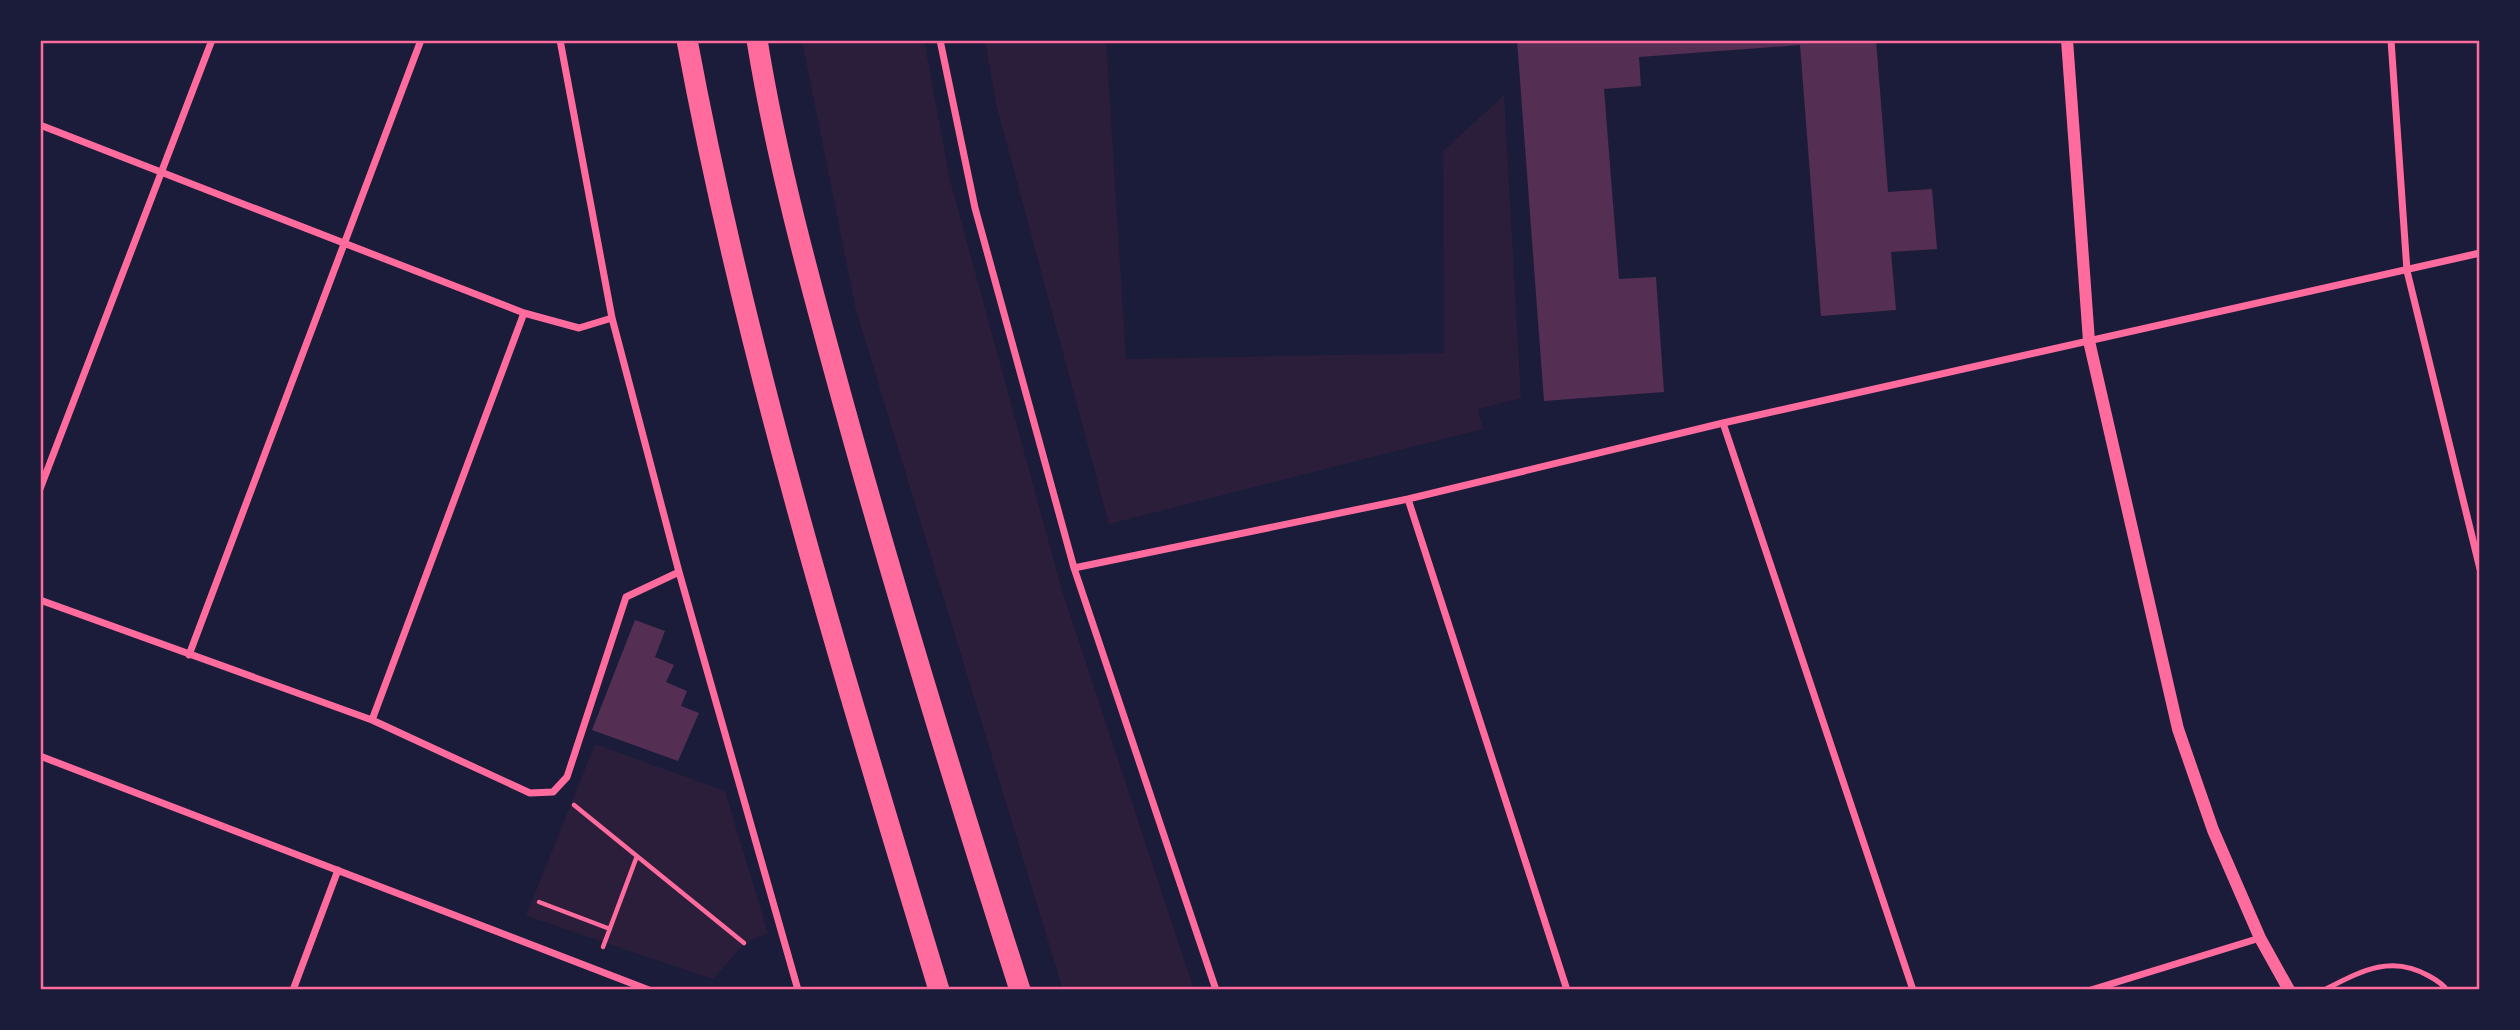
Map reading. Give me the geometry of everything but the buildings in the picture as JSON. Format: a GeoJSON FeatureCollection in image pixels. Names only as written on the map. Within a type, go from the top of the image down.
{"type":"FeatureCollection","features":[{"type":"Feature","properties":{"kind":"highway"},"geometry":{"type":"LineString","coordinates":[[687,40],[720,207],[777,435],[838,655],[939,990]]}},
{"type":"Feature","properties":{"kind":"highway"},"geometry":{"type":"LineString","coordinates":[[757,40],[767,101],[825,338],[879,535],[1020,990]]}},
{"type":"Feature","properties":{"kind":"street"},"geometry":{"type":"LineString","coordinates":[[40,489],[212,40]]}},
{"type":"Feature","properties":{"kind":"street"},"geometry":{"type":"LineString","coordinates":[[189,655],[421,40]]}},
{"type":"Feature","properties":{"kind":"street"},"geometry":{"type":"LineString","coordinates":[[560,40],[612,318],[679,572],[798,990]]}},
{"type":"Feature","properties":{"kind":"street"},"geometry":{"type":"LineString","coordinates":[[940,40],[975,208],[1074,568],[1216,990]]}},
{"type":"Feature","properties":{"kind":"street"},"geometry":{"type":"LineString","coordinates":[[2067,40],[2090,341],[2178,729],[2213,830],[2260,937],[2289,990]]}},
{"type":"Feature","properties":{"kind":"street"},"geometry":{"type":"LineString","coordinates":[[2391,40],[2407,271],[2480,569]]}},
{"type":"Feature","properties":{"kind":"street"},"geometry":{"type":"LineString","coordinates":[[40,125],[162,169],[524,313],[579,328],[612,318]]}},
{"type":"Feature","properties":{"kind":"street"},"geometry":{"type":"LineString","coordinates":[[1074,568],[1408,499],[1723,423],[2480,253]]}},
{"type":"Feature","properties":{"kind":"street"},"geometry":{"type":"LineString","coordinates":[[372,720],[524,313]]}},
{"type":"Feature","properties":{"kind":"street"},"geometry":{"type":"LineString","coordinates":[[1723,423],[1913,990]]}},
{"type":"Feature","properties":{"kind":"street"},"geometry":{"type":"LineString","coordinates":[[1408,499],[1567,990]]}},
{"type":"Feature","properties":{"kind":"street"},"geometry":{"type":"LineString","coordinates":[[40,600],[372,720],[530,793],[553,792],[567,777],[626,597],[679,572]]}},
{"type":"Feature","properties":{"kind":"street"},"geometry":{"type":"LineString","coordinates":[[40,756],[649,990]]}},
{"type":"Feature","properties":{"kind":"street"},"geometry":{"type":"LineString","coordinates":[[293,990],[338,870]]}},
{"type":"Feature","properties":{"kind":"street"},"geometry":{"type":"LineString","coordinates":[[2091,990],[2260,937]]}},
{"type":"Feature","properties":{"kind":"lane"},"geometry":{"type":"LineString","coordinates":[[2325,990],[2354,974],[2395,963],[2417,970],[2443,984],[2447,990]]}},
{"type":"Feature","properties":{"kind":"path"},"geometry":{"type":"LineString","coordinates":[[553,792],[574,805],[744,943]]}},
{"type":"Feature","properties":{"kind":"path"},"geometry":{"type":"LineString","coordinates":[[538,902],[610,929],[637,856]]}},
{"type":"Feature","properties":{"kind":"shaded area"},"geometry":{"type":"Polygon","coordinates":[[[802,40],[924,40],[950,180],[1061,587],[1194,990],[1063,990],[856,310],[802,40]]]}},
{"type":"Feature","properties":{"kind":"shaded area"},"geometry":{"type":"Polygon","coordinates":[[[985,40],[1106,40],[1126,359],[1444,353],[1443,151],[1504,95],[1521,398],[1478,409],[1483,429],[1109,524],[996,104],[985,40]]]}},
{"type":"Feature","properties":{"kind":"shaded area"},"geometry":{"type":"Polygon","coordinates":[[[595,744],[725,791],[768,933],[745,943],[713,979],[526,916],[595,744]]]}}]}
